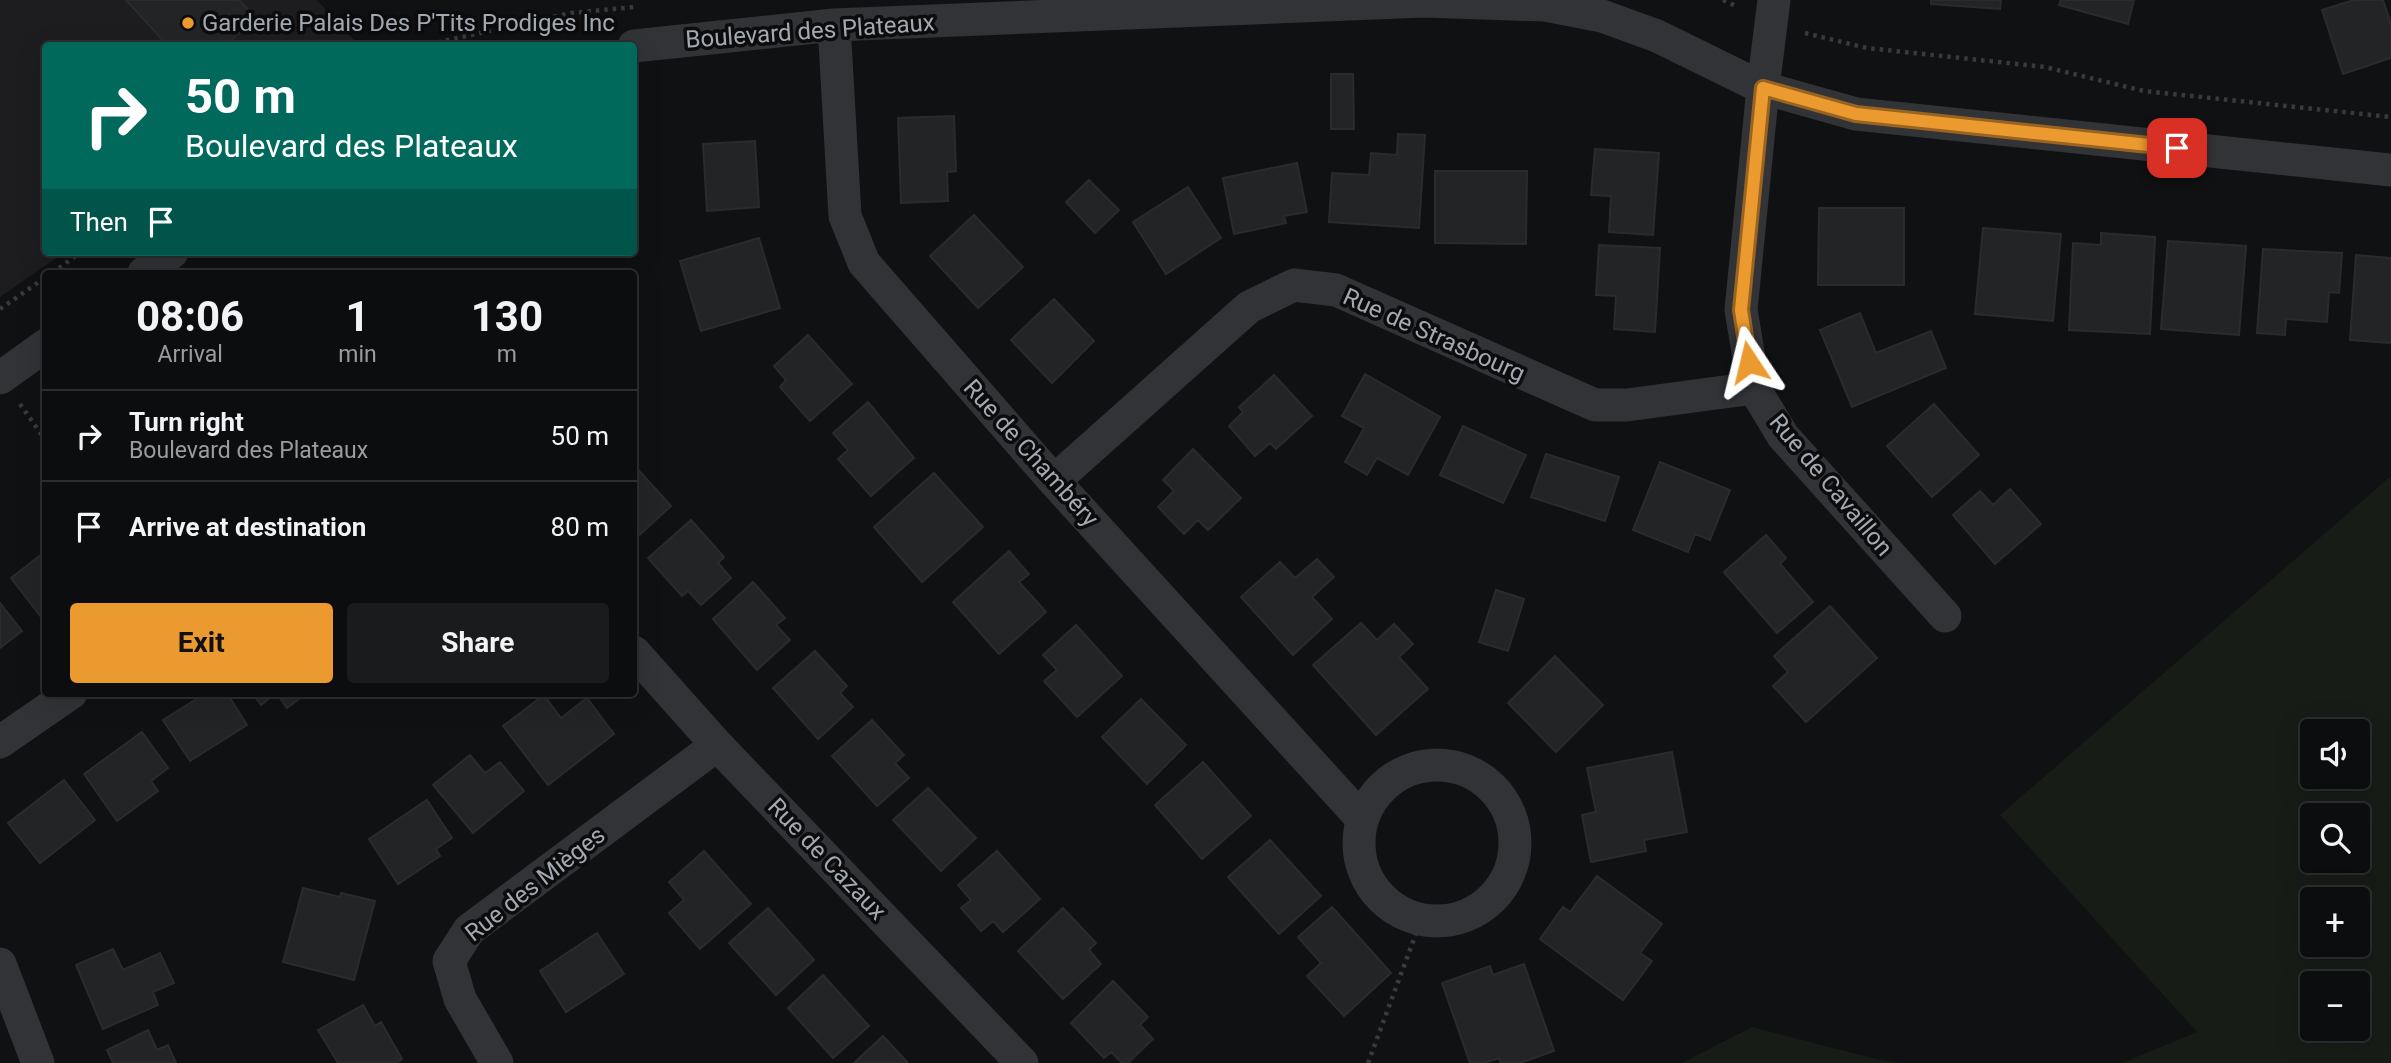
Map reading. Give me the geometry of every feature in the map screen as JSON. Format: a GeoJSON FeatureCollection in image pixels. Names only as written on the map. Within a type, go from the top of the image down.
{"type":"FeatureCollection","features":[{"type":"Feature","properties":{"kind":"street","name":"Boulevard des Plateaux"},"geometry":{"type":"LineString","coordinates":[[637,46],[834,25],[1424,1],[1545,5],[1602,16],[1657,36],[1763,88],[1856,114],[2391,170]]}},
{"type":"Feature","properties":{"kind":"street","name":"Rue de Cavaillon"},"geometry":{"type":"LineString","coordinates":[[1772,12],[1741,310],[1754,388],[1783,436],[1945,616]]}},
{"type":"Feature","properties":{"kind":"street","name":"Rue de Chambéry"},"geometry":{"type":"LineString","coordinates":[[834,25],[845,216],[864,263],[1054,481],[1362,819]]}},
{"type":"Feature","properties":{"kind":"street"},"geometry":{"type":"LineString","coordinates":[[148,270],[167,256]]}},
{"type":"Feature","properties":{"kind":"street","name":"Rue de Strasbourg"},"geometry":{"type":"LineString","coordinates":[[1054,481],[1249,307],[1294,285],[1336,290],[1595,405],[1627,405],[1754,388]]}},
{"type":"Feature","properties":{"kind":"street"},"geometry":{"type":"LineString","coordinates":[[0,377],[42,348]]}},
{"type":"Feature","properties":{"kind":"street","name":"Rue de Cazaux"},"geometry":{"type":"LineString","coordinates":[[637,655],[718,745],[1023,1063]]}},
{"type":"Feature","properties":{"kind":"street"},"geometry":{"type":"LineString","coordinates":[[0,742],[65,697]]}},
{"type":"Feature","properties":{"kind":"street","name":"Rue des Mièges"},"geometry":{"type":"LineString","coordinates":[[497,1063],[460,999],[449,961],[469,930],[718,745]]}},
{"type":"Feature","properties":{"kind":"street"},"geometry":{"type":"LineString","coordinates":[[1427,766],[1465,769],[1487,782],[1503,802],[1513,825],[1514,850],[1508,875],[1493,897],[1472,912],[1447,920],[1421,920],[1397,910],[1377,894],[1363,871],[1358,845],[1362,819],[1374,797],[1391,779],[1415,768],[1427,766]]}},
{"type":"Feature","properties":{"kind":"street"},"geometry":{"type":"LineString","coordinates":[[0,964],[38,1063]]}},
{"type":"Feature","properties":{"kind":"path"},"geometry":{"type":"LineString","coordinates":[[1723,0],[1772,12],[1867,48],[2045,67],[2144,91],[2391,117]]}},
{"type":"Feature","properties":{"kind":"path"},"geometry":{"type":"LineString","coordinates":[[439,42],[571,13],[640,6]]}},
{"type":"Feature","properties":{"kind":"path"},"geometry":{"type":"LineString","coordinates":[[56,270],[75,256]]}},
{"type":"Feature","properties":{"kind":"path"},"geometry":{"type":"LineString","coordinates":[[0,309],[42,280]]}},
{"type":"Feature","properties":{"kind":"path"},"geometry":{"type":"LineString","coordinates":[[1368,1063],[1421,920]]}},
{"type":"Feature","properties":{"kind":"shaded area"},"geometry":{"type":"Polygon","coordinates":[[[0,0],[317,0],[356,42],[42,42],[42,256],[59,256],[0,297],[0,0]]]}},
{"type":"Feature","properties":{"kind":"shaded area"},"geometry":{"type":"Polygon","coordinates":[[[2391,476],[2391,1063],[2122,1063],[2197,1032],[2000,815],[2391,476]]]}},
{"type":"Feature","properties":{"kind":"shaded area"},"geometry":{"type":"Polygon","coordinates":[[[1752,1027],[1880,1060],[1905,1063],[1682,1063],[1752,1027]]]}},
{"type":"Feature","properties":{"kind":"building"},"geometry":{"type":"Polygon","coordinates":[[[126,0],[239,0],[256,18],[229,42],[164,42],[126,0]]]}},
{"type":"Feature","properties":{"kind":"building"},"geometry":{"type":"Polygon","coordinates":[[[1931,0],[2001,0],[2000,9],[1931,4],[1931,0]]]}},
{"type":"Feature","properties":{"kind":"building"},"geometry":{"type":"Polygon","coordinates":[[[2061,0],[2134,0],[2128,24],[2059,5],[2061,0]]]}},
{"type":"Feature","properties":{"kind":"building"},"geometry":{"type":"Polygon","coordinates":[[[2354,0],[2383,0],[2391,24],[2391,58],[2343,74],[2322,10],[2354,0]]]}},
{"type":"Feature","properties":{"kind":"building"},"geometry":{"type":"Polygon","coordinates":[[[1331,74],[1353,74],[1354,129],[1331,129],[1331,74]]]}},
{"type":"Feature","properties":{"kind":"building"},"geometry":{"type":"Polygon","coordinates":[[[954,116],[956,171],[947,172],[948,201],[901,203],[898,118],[954,116]]]}},
{"type":"Feature","properties":{"kind":"building"},"geometry":{"type":"Polygon","coordinates":[[[1398,134],[1425,135],[1419,228],[1329,222],[1332,173],[1369,175],[1371,153],[1397,155],[1398,134]]]}},
{"type":"Feature","properties":{"kind":"building"},"geometry":{"type":"Polygon","coordinates":[[[755,141],[759,207],[707,211],[703,144],[755,141]]]}},
{"type":"Feature","properties":{"kind":"building"},"geometry":{"type":"Polygon","coordinates":[[[1595,149],[1659,153],[1653,235],[1609,232],[1611,196],[1591,195],[1595,149]]]}},
{"type":"Feature","properties":{"kind":"building"},"geometry":{"type":"Polygon","coordinates":[[[1297,163],[1307,212],[1284,216],[1286,223],[1234,234],[1223,178],[1297,163]]]}},
{"type":"Feature","properties":{"kind":"building"},"geometry":{"type":"Polygon","coordinates":[[[1435,171],[1527,171],[1526,244],[1435,243],[1435,171]]]}},
{"type":"Feature","properties":{"kind":"building"},"geometry":{"type":"Polygon","coordinates":[[[1089,180],[1119,210],[1095,233],[1066,202],[1089,180]]]}},
{"type":"Feature","properties":{"kind":"building"},"geometry":{"type":"Polygon","coordinates":[[[1188,187],[1221,238],[1166,274],[1133,222],[1188,187]]]}},
{"type":"Feature","properties":{"kind":"building"},"geometry":{"type":"Polygon","coordinates":[[[1819,208],[1904,208],[1904,285],[1818,285],[1819,208]]]}},
{"type":"Feature","properties":{"kind":"building"},"geometry":{"type":"Polygon","coordinates":[[[974,215],[1023,267],[978,308],[930,256],[974,215]]]}},
{"type":"Feature","properties":{"kind":"building"},"geometry":{"type":"Polygon","coordinates":[[[1983,228],[2061,234],[2053,321],[1975,314],[1983,228]]]}},
{"type":"Feature","properties":{"kind":"building"},"geometry":{"type":"Polygon","coordinates":[[[2101,233],[2155,237],[2150,334],[2069,330],[2073,243],[2101,245],[2101,233]]]}},
{"type":"Feature","properties":{"kind":"building"},"geometry":{"type":"Polygon","coordinates":[[[759,238],[780,308],[701,331],[680,261],[759,238]]]}},
{"type":"Feature","properties":{"kind":"building"},"geometry":{"type":"Polygon","coordinates":[[[2168,241],[2246,246],[2239,335],[2161,329],[2168,241]]]}},
{"type":"Feature","properties":{"kind":"building"},"geometry":{"type":"Polygon","coordinates":[[[1599,245],[1660,248],[1655,332],[1614,329],[1616,296],[1596,295],[1599,245]]]}},
{"type":"Feature","properties":{"kind":"building"},"geometry":{"type":"Polygon","coordinates":[[[2263,249],[2342,253],[2339,293],[2329,292],[2327,322],[2286,319],[2285,335],[2257,333],[2263,249]]]}},
{"type":"Feature","properties":{"kind":"building"},"geometry":{"type":"Polygon","coordinates":[[[2356,255],[2391,258],[2391,343],[2350,340],[2356,255]]]}},
{"type":"Feature","properties":{"kind":"building"},"geometry":{"type":"Polygon","coordinates":[[[1054,299],[1094,341],[1052,383],[1011,340],[1054,299]]]}},
{"type":"Feature","properties":{"kind":"building"},"geometry":{"type":"Polygon","coordinates":[[[1860,313],[1876,353],[1931,331],[1946,368],[1852,407],[1820,330],[1860,313]]]}},
{"type":"Feature","properties":{"kind":"building"},"geometry":{"type":"Polygon","coordinates":[[[808,335],[852,384],[810,421],[780,387],[786,380],[774,366],[808,335]]]}},
{"type":"Feature","properties":{"kind":"building"},"geometry":{"type":"Polygon","coordinates":[[[1365,374],[1440,417],[1408,475],[1377,458],[1367,475],[1345,462],[1364,428],[1342,416],[1365,374]]]}},
{"type":"Feature","properties":{"kind":"building"},"geometry":{"type":"Polygon","coordinates":[[[1274,375],[1312,416],[1276,449],[1270,443],[1255,456],[1229,426],[1243,412],[1239,407],[1274,375]]]}},
{"type":"Feature","properties":{"kind":"building"},"geometry":{"type":"Polygon","coordinates":[[[868,402],[914,458],[871,496],[838,459],[848,450],[833,433],[868,402]]]}},
{"type":"Feature","properties":{"kind":"building"},"geometry":{"type":"Polygon","coordinates":[[[1934,404],[1979,455],[1932,497],[1887,446],[1934,404]]]}},
{"type":"Feature","properties":{"kind":"building"},"geometry":{"type":"Polygon","coordinates":[[[1463,426],[1526,455],[1503,503],[1440,475],[1463,426]]]}},
{"type":"Feature","properties":{"kind":"building"},"geometry":{"type":"Polygon","coordinates":[[[1193,449],[1241,498],[1208,530],[1198,520],[1184,534],[1158,507],[1174,491],[1163,480],[1193,449]]]}},
{"type":"Feature","properties":{"kind":"building"},"geometry":{"type":"Polygon","coordinates":[[[1546,454],[1619,477],[1605,521],[1531,497],[1546,454]]]}},
{"type":"Feature","properties":{"kind":"building"},"geometry":{"type":"Polygon","coordinates":[[[1660,462],[1730,490],[1710,540],[1695,534],[1688,552],[1633,530],[1660,462]]]}},
{"type":"Feature","properties":{"kind":"building"},"geometry":{"type":"Polygon","coordinates":[[[637,468],[671,506],[637,537],[637,468]]]}},
{"type":"Feature","properties":{"kind":"building"},"geometry":{"type":"Polygon","coordinates":[[[934,473],[983,527],[922,582],[874,527],[934,473]]]}},
{"type":"Feature","properties":{"kind":"building"},"geometry":{"type":"Polygon","coordinates":[[[2010,489],[2041,524],[1995,564],[1953,515],[1980,491],[1993,505],[2010,489]]]}},
{"type":"Feature","properties":{"kind":"building"},"geometry":{"type":"Polygon","coordinates":[[[691,520],[724,557],[718,563],[731,578],[701,605],[688,591],[682,596],[648,558],[691,520]]]}},
{"type":"Feature","properties":{"kind":"building"},"geometry":{"type":"Polygon","coordinates":[[[1766,535],[1786,558],[1780,564],[1813,602],[1777,633],[1724,572],[1766,535]]]}},
{"type":"Feature","properties":{"kind":"building"},"geometry":{"type":"Polygon","coordinates":[[[1009,551],[1029,574],[1019,582],[1046,612],[999,654],[953,602],[1009,551]]]}},
{"type":"Feature","properties":{"kind":"building"},"geometry":{"type":"Polygon","coordinates":[[[42,554],[42,616],[41,617],[11,578],[42,554]]]}},
{"type":"Feature","properties":{"kind":"building"},"geometry":{"type":"Polygon","coordinates":[[[1317,559],[1334,577],[1312,597],[1332,619],[1293,655],[1241,597],[1280,562],[1295,578],[1317,559]]]}},
{"type":"Feature","properties":{"kind":"building"},"geometry":{"type":"Polygon","coordinates":[[[753,582],[785,618],[776,625],[790,640],[757,670],[713,619],[753,582]]]}},
{"type":"Feature","properties":{"kind":"building"},"geometry":{"type":"Polygon","coordinates":[[[1496,590],[1524,599],[1508,651],[1479,642],[1496,590]]]}},
{"type":"Feature","properties":{"kind":"building"},"geometry":{"type":"Polygon","coordinates":[[[0,603],[22,631],[0,648],[0,603]]]}},
{"type":"Feature","properties":{"kind":"building"},"geometry":{"type":"Polygon","coordinates":[[[1830,606],[1877,658],[1806,722],[1773,686],[1788,672],[1774,656],[1830,606]]]}},
{"type":"Feature","properties":{"kind":"building"},"geometry":{"type":"Polygon","coordinates":[[[1361,623],[1377,640],[1394,624],[1413,644],[1399,657],[1428,689],[1376,735],[1313,665],[1361,623]]]}},
{"type":"Feature","properties":{"kind":"building"},"geometry":{"type":"Polygon","coordinates":[[[1076,625],[1122,676],[1077,717],[1044,681],[1057,670],[1043,655],[1076,625]]]}},
{"type":"Feature","properties":{"kind":"building"},"geometry":{"type":"Polygon","coordinates":[[[815,651],[847,686],[840,693],[853,707],[818,739],[773,688],[815,651]]]}},
{"type":"Feature","properties":{"kind":"building"},"geometry":{"type":"Polygon","coordinates":[[[1555,656],[1603,705],[1556,752],[1508,703],[1555,656]]]}},
{"type":"Feature","properties":{"kind":"building"},"geometry":{"type":"Polygon","coordinates":[[[200,697],[230,697],[247,725],[190,761],[163,720],[200,697]]]}},
{"type":"Feature","properties":{"kind":"building"},"geometry":{"type":"Polygon","coordinates":[[[255,697],[271,697],[261,705],[255,697]]]}},
{"type":"Feature","properties":{"kind":"building"},"geometry":{"type":"Polygon","coordinates":[[[279,697],[302,697],[287,708],[279,697]]]}},
{"type":"Feature","properties":{"kind":"building"},"geometry":{"type":"Polygon","coordinates":[[[541,697],[545,697],[561,718],[587,698],[614,734],[548,785],[503,726],[541,697]]]}},
{"type":"Feature","properties":{"kind":"building"},"geometry":{"type":"Polygon","coordinates":[[[1141,699],[1186,745],[1147,784],[1102,737],[1141,699]]]}},
{"type":"Feature","properties":{"kind":"building"},"geometry":{"type":"Polygon","coordinates":[[[872,720],[904,755],[895,763],[909,778],[877,806],[832,756],[872,720]]]}},
{"type":"Feature","properties":{"kind":"building"},"geometry":{"type":"Polygon","coordinates":[[[142,732],[168,768],[151,781],[158,791],[117,821],[84,774],[142,732]]]}},
{"type":"Feature","properties":{"kind":"building"},"geometry":{"type":"Polygon","coordinates":[[[1672,752],[1687,832],[1644,840],[1646,851],[1591,862],[1582,815],[1596,812],[1587,768],[1672,752]]]}},
{"type":"Feature","properties":{"kind":"building"},"geometry":{"type":"Polygon","coordinates":[[[470,755],[485,773],[500,762],[524,791],[473,833],[433,785],[470,755]]]}},
{"type":"Feature","properties":{"kind":"building"},"geometry":{"type":"Polygon","coordinates":[[[1203,762],[1251,816],[1202,859],[1155,805],[1203,762]]]}},
{"type":"Feature","properties":{"kind":"building"},"geometry":{"type":"Polygon","coordinates":[[[64,780],[95,820],[40,863],[8,823],[64,780]]]}},
{"type":"Feature","properties":{"kind":"building"},"geometry":{"type":"Polygon","coordinates":[[[928,788],[976,838],[941,871],[893,820],[928,788]]]}},
{"type":"Feature","properties":{"kind":"building"},"geometry":{"type":"Polygon","coordinates":[[[427,800],[452,838],[436,849],[440,856],[398,884],[369,839],[427,800]]]}},
{"type":"Feature","properties":{"kind":"building"},"geometry":{"type":"Polygon","coordinates":[[[1270,840],[1321,896],[1279,934],[1228,877],[1270,840]]]}},
{"type":"Feature","properties":{"kind":"building"},"geometry":{"type":"Polygon","coordinates":[[[704,851],[751,904],[700,949],[669,913],[684,900],[669,882],[704,851]]]}},
{"type":"Feature","properties":{"kind":"building"},"geometry":{"type":"Polygon","coordinates":[[[997,851],[1040,899],[1003,932],[993,921],[981,931],[961,908],[971,900],[958,885],[997,851]]]}},
{"type":"Feature","properties":{"kind":"building"},"geometry":{"type":"Polygon","coordinates":[[[1597,876],[1662,924],[1640,953],[1652,961],[1623,1000],[1540,939],[1563,907],[1570,912],[1597,876]]]}},
{"type":"Feature","properties":{"kind":"building"},"geometry":{"type":"Polygon","coordinates":[[[303,888],[340,897],[341,893],[375,901],[354,980],[283,962],[303,888]]]}},
{"type":"Feature","properties":{"kind":"building"},"geometry":{"type":"Polygon","coordinates":[[[1332,907],[1391,973],[1344,1016],[1307,976],[1321,963],[1298,937],[1332,907]]]}},
{"type":"Feature","properties":{"kind":"building"},"geometry":{"type":"Polygon","coordinates":[[[768,908],[814,960],[776,995],[729,943],[768,908]]]}},
{"type":"Feature","properties":{"kind":"building"},"geometry":{"type":"Polygon","coordinates":[[[1063,908],[1096,943],[1089,950],[1101,964],[1063,999],[1018,951],[1063,908]]]}},
{"type":"Feature","properties":{"kind":"building"},"geometry":{"type":"Polygon","coordinates":[[[597,933],[624,974],[566,1012],[540,971],[597,933]]]}},
{"type":"Feature","properties":{"kind":"building"},"geometry":{"type":"Polygon","coordinates":[[[113,949],[123,970],[160,953],[174,983],[153,992],[158,1005],[103,1029],[76,965],[113,949]]]}},
{"type":"Feature","properties":{"kind":"building"},"geometry":{"type":"Polygon","coordinates":[[[1524,964],[1554,1051],[1520,1063],[1501,1063],[1499,1058],[1484,1063],[1470,1063],[1442,983],[1490,966],[1493,975],[1524,964]]]}},
{"type":"Feature","properties":{"kind":"building"},"geometry":{"type":"Polygon","coordinates":[[[823,975],[869,1026],[833,1058],[788,1008],[823,975]]]}},
{"type":"Feature","properties":{"kind":"building"},"geometry":{"type":"Polygon","coordinates":[[[1113,981],[1148,1017],[1140,1025],[1153,1039],[1128,1063],[1122,1063],[1111,1052],[1104,1058],[1071,1023],[1113,981]]]}},
{"type":"Feature","properties":{"kind":"building"},"geometry":{"type":"Polygon","coordinates":[[[363,1005],[375,1026],[381,1022],[402,1059],[396,1063],[338,1063],[318,1030],[363,1005]]]}},
{"type":"Feature","properties":{"kind":"building"},"geometry":{"type":"Polygon","coordinates":[[[148,1030],[157,1050],[168,1045],[176,1063],[113,1063],[107,1050],[148,1030]]]}},
{"type":"Feature","properties":{"kind":"building"},"geometry":{"type":"Polygon","coordinates":[[[883,1036],[908,1063],[854,1063],[883,1036]]]}},
{"type":"Feature","properties":{"kind":"place","name":"Garderie Palais Des P'Tits Prodiges Inc"},"geometry":{"type":"Point","coordinates":[188,23]}},
{"type":"Feature","properties":{"kind":"route"},"geometry":{"type":"LineString","coordinates":[[1749,362],[1741,310],[1763,88],[1856,114],[2177,148]]}}]}
